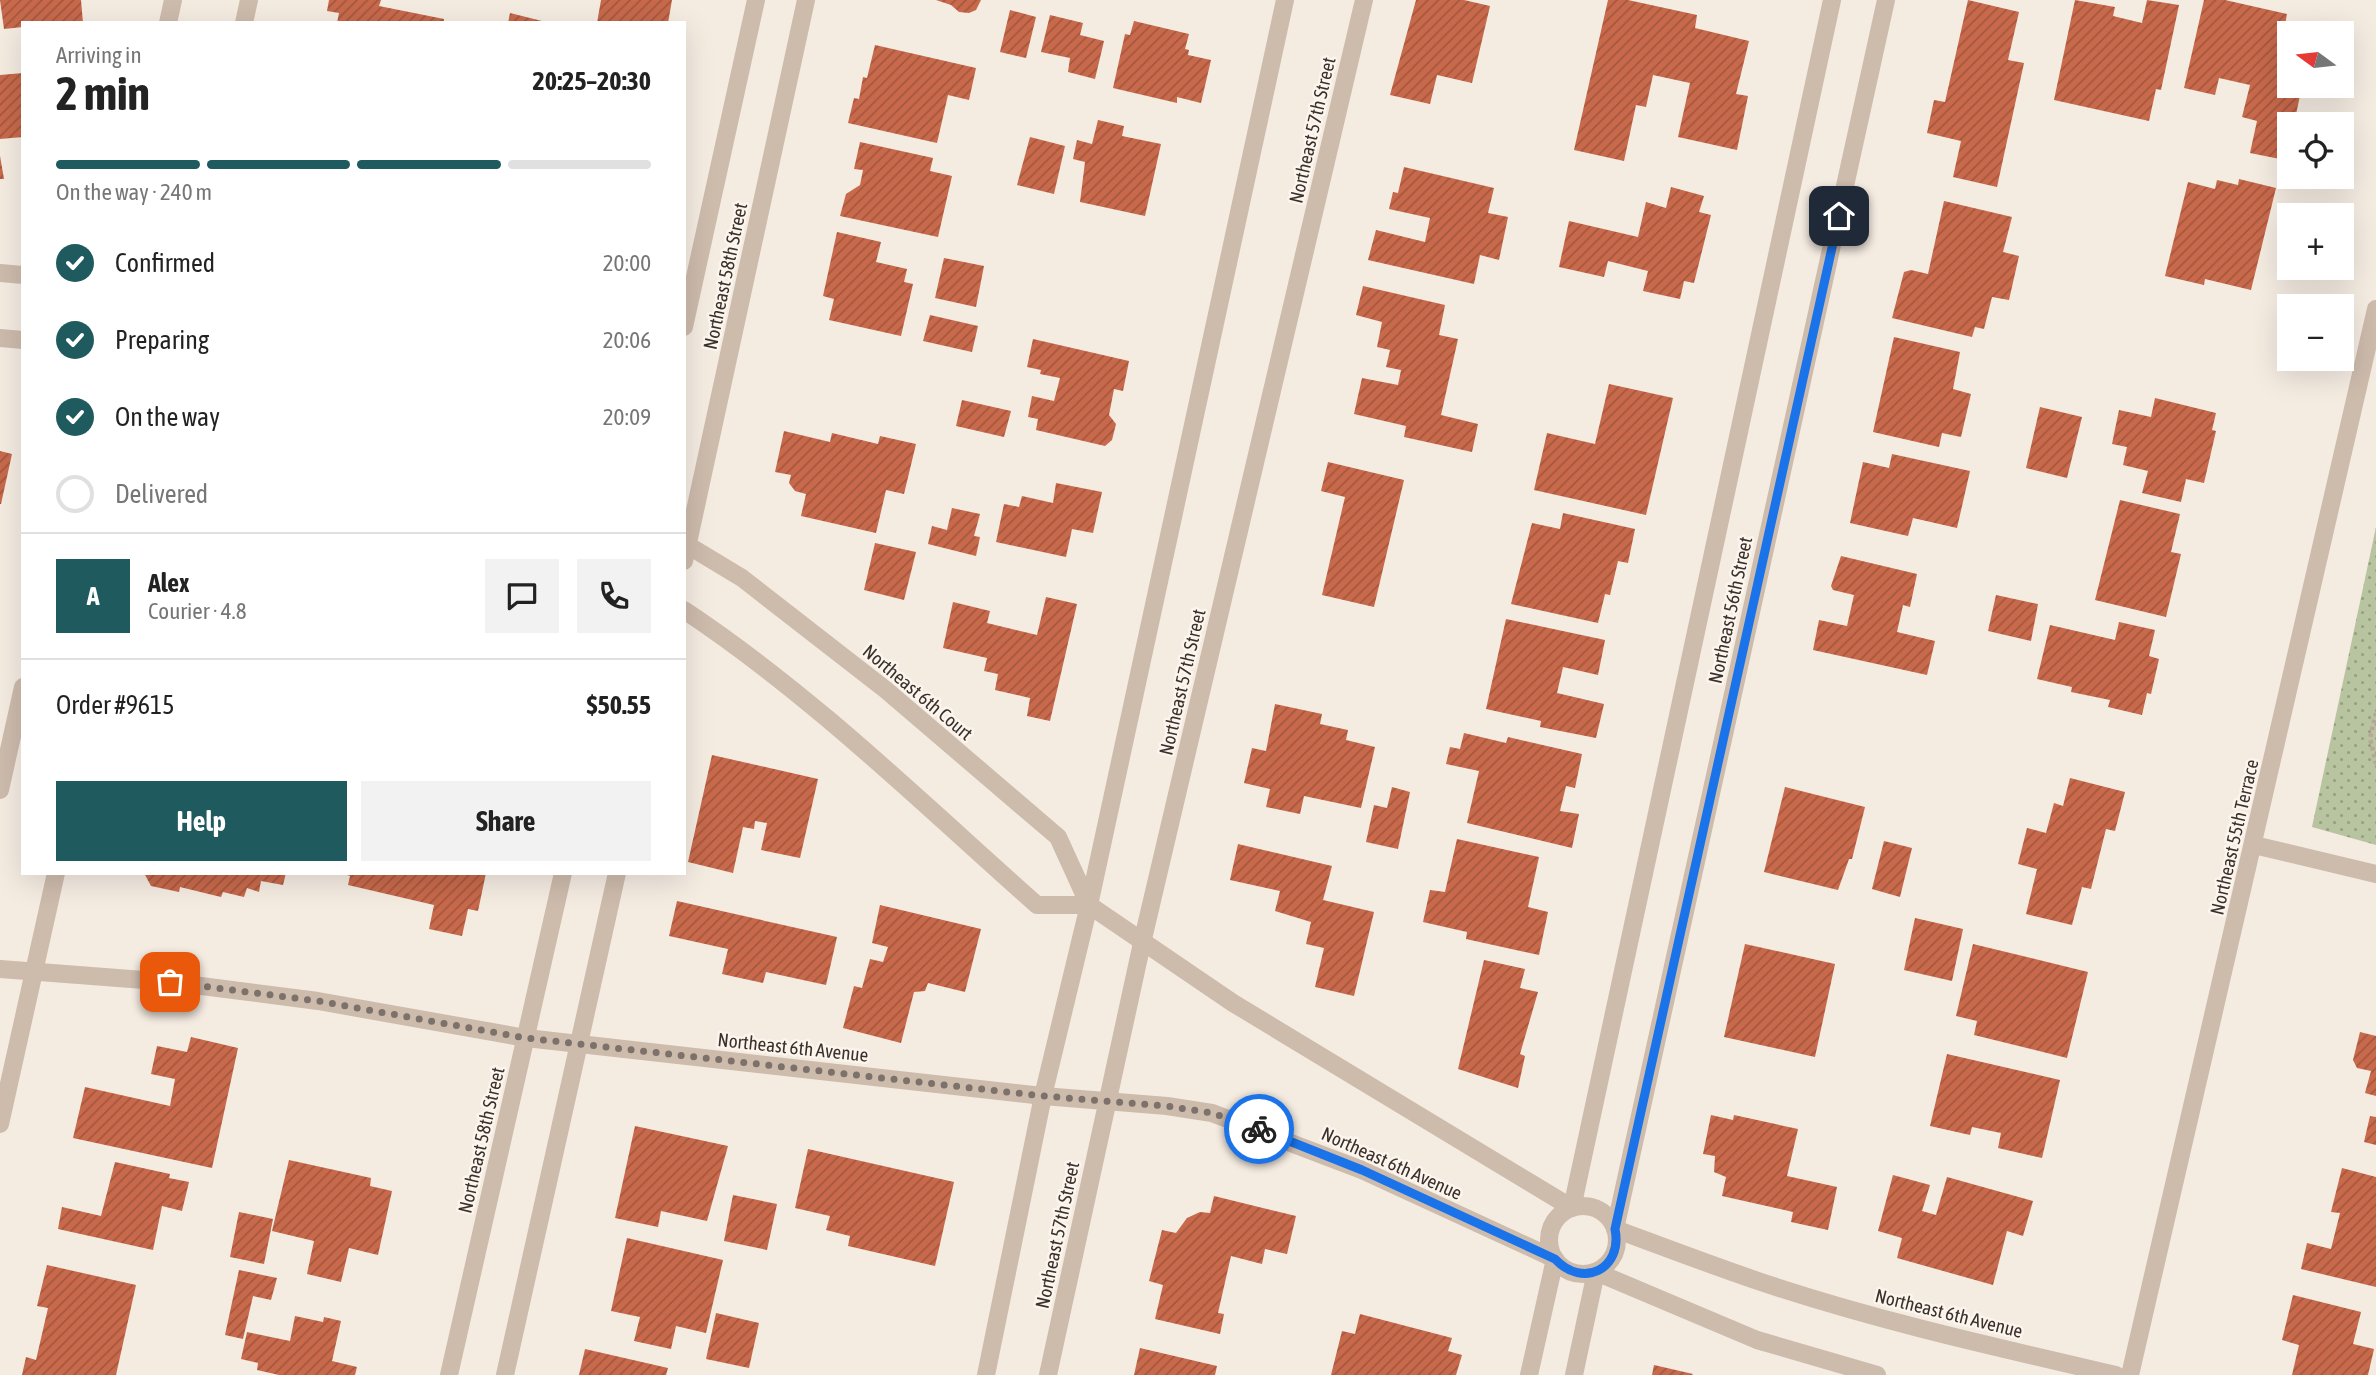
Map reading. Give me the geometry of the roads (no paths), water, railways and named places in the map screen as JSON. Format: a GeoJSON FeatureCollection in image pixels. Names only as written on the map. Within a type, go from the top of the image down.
{"type":"FeatureCollection","features":[{"type":"Feature","properties":{"kind":"street"},"geometry":{"type":"LineString","coordinates":[[168,21],[173,0]]}},
{"type":"Feature","properties":{"kind":"street"},"geometry":{"type":"LineString","coordinates":[[244,21],[249,0]]}},
{"type":"Feature","properties":{"kind":"street","name":"Northeast 58th Street"},"geometry":{"type":"LineString","coordinates":[[686,318],[756,0]]}},
{"type":"Feature","properties":{"kind":"street","name":"Northeast 58th Street"},"geometry":{"type":"LineString","coordinates":[[686,545],[806,0]]}},
{"type":"Feature","properties":{"kind":"street"},"geometry":{"type":"LineString","coordinates":[[986,1375],[1043,1096],[1089,905],[1285,0]]}},
{"type":"Feature","properties":{"kind":"street","name":"Northeast 57th Street"},"geometry":{"type":"LineString","coordinates":[[1048,1375],[1142,943],[1364,0]]}},
{"type":"Feature","properties":{"kind":"street","name":"Northeast 56th Street"},"geometry":{"type":"LineString","coordinates":[[1572,1208],[1832,0]]}},
{"type":"Feature","properties":{"kind":"street","name":"Northeast 56th Street"},"geometry":{"type":"LineString","coordinates":[[1615,1229],[1886,0]]}},
{"type":"Feature","properties":{"kind":"street"},"geometry":{"type":"LineString","coordinates":[[0,273],[21,275]]}},
{"type":"Feature","properties":{"kind":"street","name":"Northeast 55th Terrace"},"geometry":{"type":"LineString","coordinates":[[2130,1375],[2376,309]]}},
{"type":"Feature","properties":{"kind":"street"},"geometry":{"type":"LineString","coordinates":[[0,338],[21,340]]}},
{"type":"Feature","properties":{"kind":"street","name":"Northeast 6th Court"},"geometry":{"type":"LineString","coordinates":[[686,550],[742,578],[886,690],[1058,837],[1089,905],[1142,943]]}},
{"type":"Feature","properties":{"kind":"street"},"geometry":{"type":"LineString","coordinates":[[686,611],[737,645],[808,701],[1037,905],[1089,905]]}},
{"type":"Feature","properties":{"kind":"street"},"geometry":{"type":"LineString","coordinates":[[0,790],[21,696]]}},
{"type":"Feature","properties":{"kind":"street"},"geometry":{"type":"LineString","coordinates":[[2254,845],[2376,874]]}},
{"type":"Feature","properties":{"kind":"street"},"geometry":{"type":"LineString","coordinates":[[0,1124],[56,875]]}},
{"type":"Feature","properties":{"kind":"street","name":"Northeast 58th Street"},"geometry":{"type":"LineString","coordinates":[[449,1375],[563,875]]}},
{"type":"Feature","properties":{"kind":"street"},"geometry":{"type":"LineString","coordinates":[[505,1375],[617,875]]}},
{"type":"Feature","properties":{"kind":"street"},"geometry":{"type":"LineString","coordinates":[[1142,943],[1234,1003],[1572,1208]]}},
{"type":"Feature","properties":{"kind":"street","name":"Northeast 6th Avenue"},"geometry":{"type":"LineString","coordinates":[[0,968],[170,982],[318,1001],[526,1038],[1212,1113],[1362,1170],[1555,1259]]}},
{"type":"Feature","properties":{"kind":"street"},"geometry":{"type":"LineString","coordinates":[[1582,1207],[1602,1212],[1615,1229],[1617,1239],[1612,1259],[1588,1275],[1569,1272],[1555,1259],[1551,1251],[1551,1230],[1563,1213],[1572,1208],[1582,1207]]}},
{"type":"Feature","properties":{"kind":"street","name":"Northeast 6th Avenue"},"geometry":{"type":"LineString","coordinates":[[1615,1229],[1718,1268],[1821,1301],[2116,1375]]}},
{"type":"Feature","properties":{"kind":"street"},"geometry":{"type":"LineString","coordinates":[[1529,1375],[1555,1259]]}},
{"type":"Feature","properties":{"kind":"street"},"geometry":{"type":"LineString","coordinates":[[1574,1375],[1596,1272]]}},
{"type":"Feature","properties":{"kind":"street"},"geometry":{"type":"LineString","coordinates":[[1596,1272],[1757,1340],[1877,1375]]}}]}
